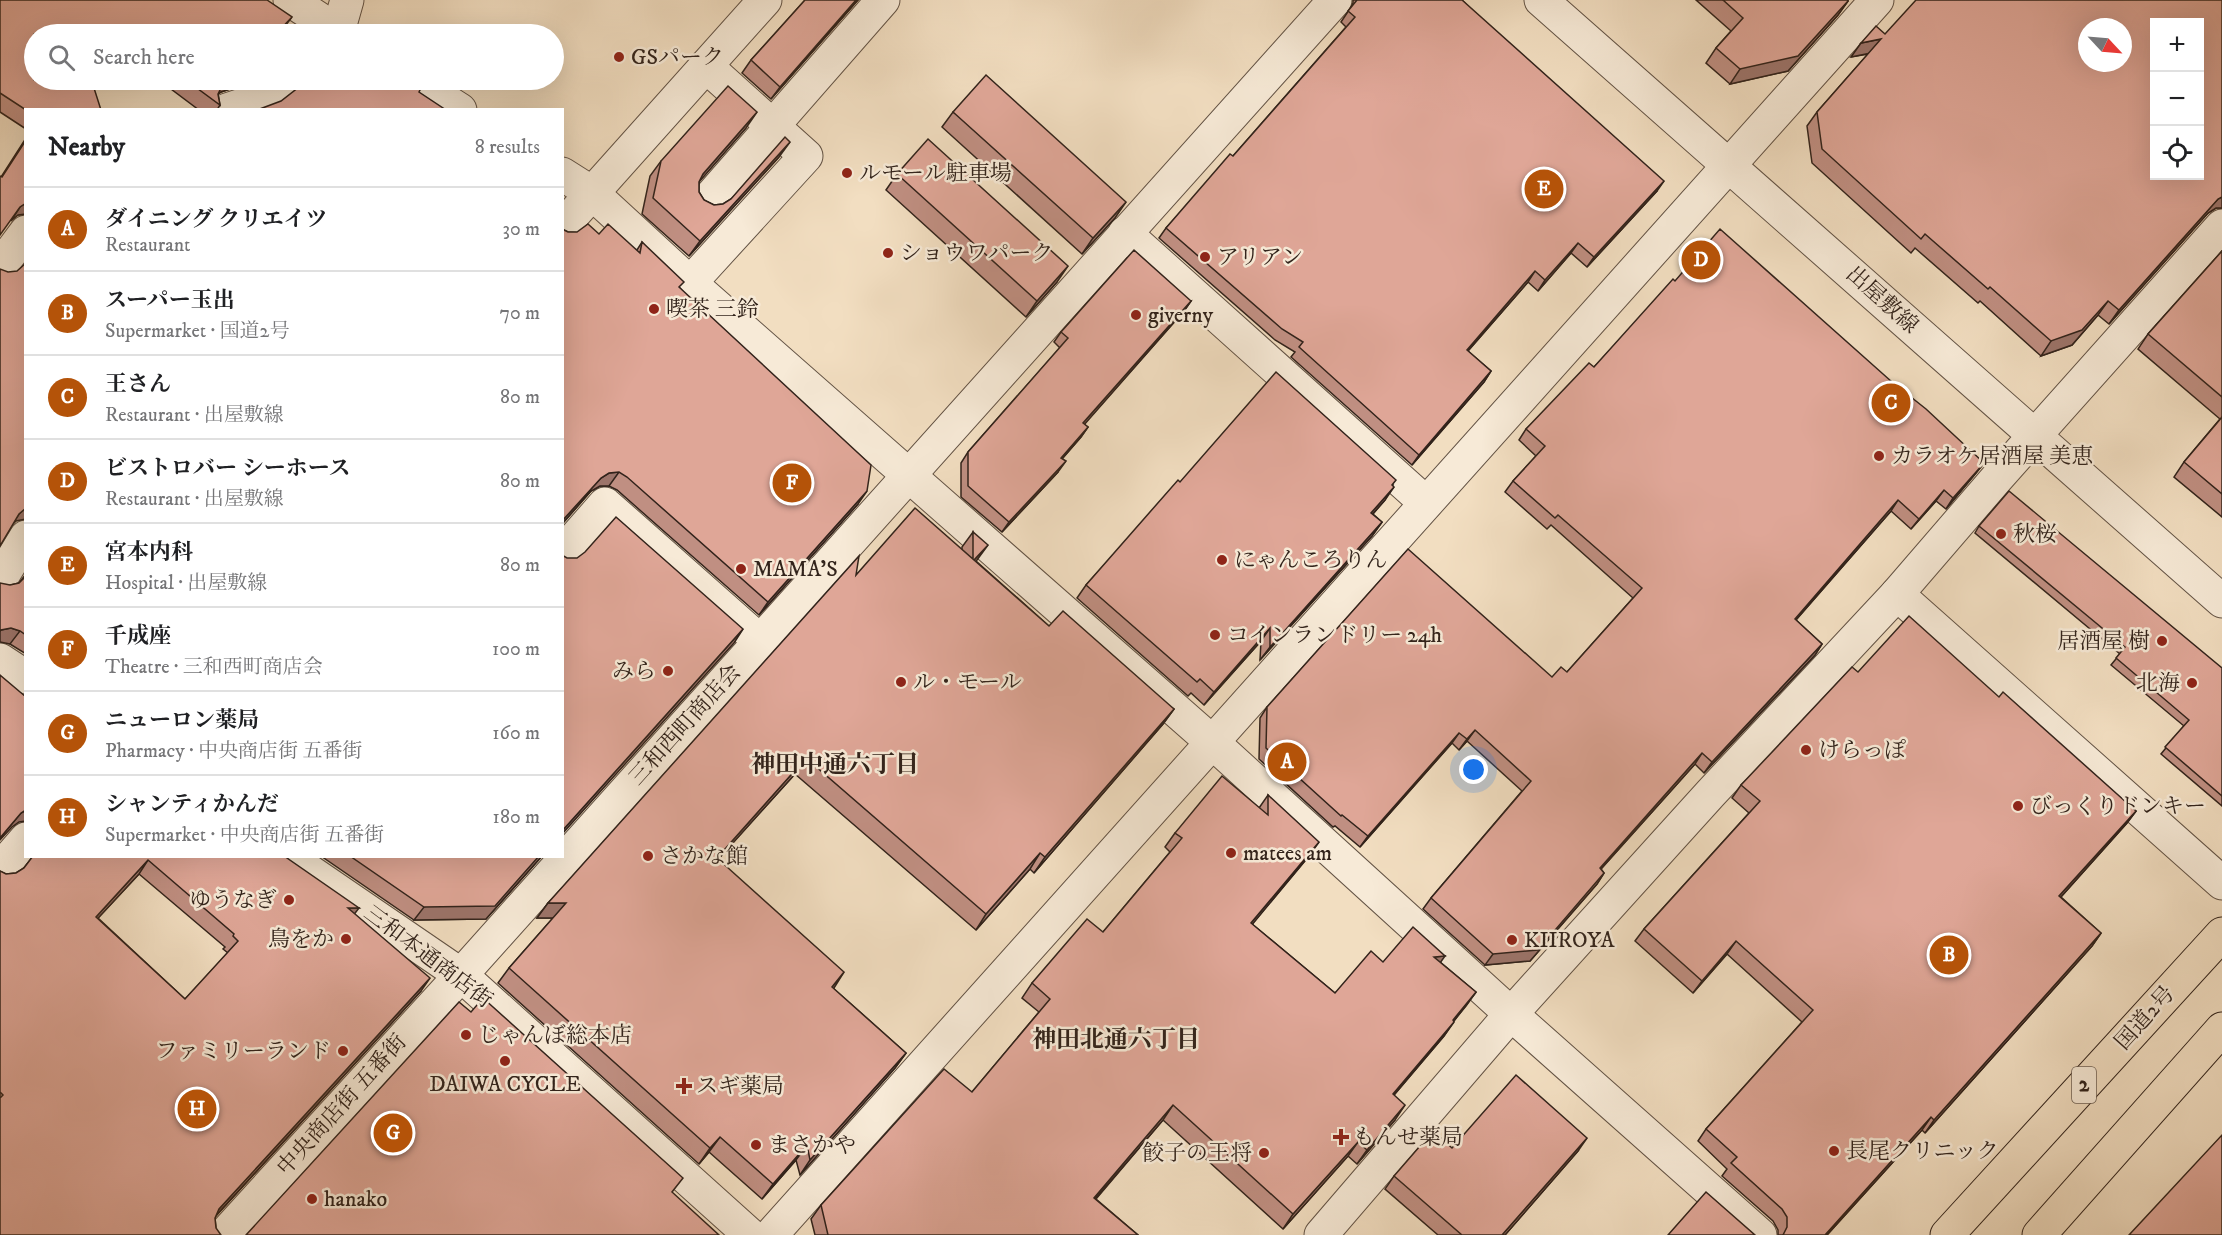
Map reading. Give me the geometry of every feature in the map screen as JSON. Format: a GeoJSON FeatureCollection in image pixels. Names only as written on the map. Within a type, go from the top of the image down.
{"type":"FeatureCollection","features":[{"type":"Feature","properties":{"kind":"highway","name":"国道2号"},"geometry":{"type":"LineString","coordinates":[[1947,1235],[2222,934]]}},
{"type":"Feature","properties":{"kind":"highway"},"geometry":{"type":"LineString","coordinates":[[2039,1235],[2222,1029]]}},
{"type":"Feature","properties":{"kind":"street"},"geometry":{"type":"LineString","coordinates":[[290,0],[324,24]]}},
{"type":"Feature","properties":{"kind":"street"},"geometry":{"type":"LineString","coordinates":[[341,24],[347,0]]}},
{"type":"Feature","properties":{"kind":"street"},"geometry":{"type":"LineString","coordinates":[[564,225],[765,0]]}},
{"type":"Feature","properties":{"kind":"street"},"geometry":{"type":"LineString","coordinates":[[706,202],[883,0]]}},
{"type":"Feature","properties":{"kind":"street","name":"三和西町商店会"},"geometry":{"type":"LineString","coordinates":[[461,975],[1335,0]]}},
{"type":"Feature","properties":{"kind":"street","name":"出屋敷線"},"geometry":{"type":"LineString","coordinates":[[1541,0],[2222,601]]}},
{"type":"Feature","properties":{"kind":"street"},"geometry":{"type":"LineString","coordinates":[[771,1235],[1877,0]]}},
{"type":"Feature","properties":{"kind":"street"},"geometry":{"type":"LineString","coordinates":[[690,283],[806,156],[706,66]]}},
{"type":"Feature","properties":{"kind":"street"},"geometry":{"type":"LineString","coordinates":[[429,90],[457,108]]}},
{"type":"Feature","properties":{"kind":"street"},"geometry":{"type":"LineString","coordinates":[[234,108],[278,95]]}},
{"type":"Feature","properties":{"kind":"street"},"geometry":{"type":"LineString","coordinates":[[564,175],[592,193],[690,283],[1212,742],[1511,1014],[1761,1235]]}},
{"type":"Feature","properties":{"kind":"street"},"geometry":{"type":"LineString","coordinates":[[1321,1235],[1511,1014],[1897,594],[2222,226]]}},
{"type":"Feature","properties":{"kind":"street"},"geometry":{"type":"LineString","coordinates":[[1125,233],[1426,503]]}},
{"type":"Feature","properties":{"kind":"street"},"geometry":{"type":"LineString","coordinates":[[0,267],[24,235]]}},
{"type":"Feature","properties":{"kind":"street"},"geometry":{"type":"LineString","coordinates":[[1058,257],[1083,280]]}},
{"type":"Feature","properties":{"kind":"street"},"geometry":{"type":"LineString","coordinates":[[564,551],[605,504],[760,640]]}},
{"type":"Feature","properties":{"kind":"street"},"geometry":{"type":"LineString","coordinates":[[0,580],[24,540]]}},
{"type":"Feature","properties":{"kind":"street"},"geometry":{"type":"LineString","coordinates":[[1897,594],[2222,883]]}},
{"type":"Feature","properties":{"kind":"street"},"geometry":{"type":"LineString","coordinates":[[0,660],[24,676]]}},
{"type":"Feature","properties":{"kind":"street"},"geometry":{"type":"LineString","coordinates":[[0,869],[24,841]]}},
{"type":"Feature","properties":{"kind":"street","name":"三和本通商店街"},"geometry":{"type":"LineString","coordinates":[[290,858],[461,975],[750,1235]]}},
{"type":"Feature","properties":{"kind":"street","name":"中央商店街 五番街"},"geometry":{"type":"LineString","coordinates":[[224,1235],[461,975]]}},
{"type":"Feature","properties":{"kind":"building"},"geometry":{"type":"Polygon","coordinates":[[[0,0],[267,0],[292,17],[285,24],[24,24],[24,90],[95,90],[100,108],[24,109],[0,93],[0,0]]]}},
{"type":"Feature","properties":{"kind":"building"},"geometry":{"type":"Polygon","coordinates":[[[805,0],[856,0],[780,87],[751,60],[805,0]]]}},
{"type":"Feature","properties":{"kind":"building"},"geometry":{"type":"Polygon","coordinates":[[[1357,0],[1462,0],[1664,181],[1594,257],[1578,243],[1545,280],[1535,271],[1467,350],[1491,371],[1419,455],[1299,347],[1303,342],[1282,329],[1166,228],[1230,154],[1233,156],[1355,17],[1348,11],[1357,0]]]}},
{"type":"Feature","properties":{"kind":"building"},"geometry":{"type":"Polygon","coordinates":[[[1723,0],[1848,1],[1798,56],[1740,69],[1716,48],[1743,18],[1723,0]]]}},
{"type":"Feature","properties":{"kind":"building"},"geometry":{"type":"Polygon","coordinates":[[[1916,0],[2222,0],[2222,197],[2119,310],[2108,301],[2082,330],[2051,341],[1925,234],[1921,239],[1822,149],[1817,112],[1881,39],[1861,43],[1876,26],[1885,34],[1916,0]]]}},
{"type":"Feature","properties":{"kind":"building"},"geometry":{"type":"Polygon","coordinates":[[[986,75],[1126,202],[1093,238],[953,112],[986,75]]]}},
{"type":"Feature","properties":{"kind":"building"},"geometry":{"type":"Polygon","coordinates":[[[728,86],[757,112],[703,174],[699,182],[699,192],[704,200],[714,205],[723,204],[731,199],[785,137],[790,142],[700,241],[653,198],[661,161],[728,86]]]}},
{"type":"Feature","properties":{"kind":"building"},"geometry":{"type":"Polygon","coordinates":[[[200,90],[220,90],[218,94],[220,105],[200,90]]]}},
{"type":"Feature","properties":{"kind":"building"},"geometry":{"type":"Polygon","coordinates":[[[295,90],[420,90],[419,92],[443,108],[262,108],[281,101],[295,90]]]}},
{"type":"Feature","properties":{"kind":"building"},"geometry":{"type":"Polygon","coordinates":[[[928,139],[1068,266],[1037,301],[897,174],[928,139]]]}},
{"type":"Feature","properties":{"kind":"building"},"geometry":{"type":"Polygon","coordinates":[[[24,143],[24,204],[0,235],[0,176],[2,177],[24,143]]]}},
{"type":"Feature","properties":{"kind":"building"},"geometry":{"type":"Polygon","coordinates":[[[588,224],[599,234],[608,224],[640,253],[642,242],[684,282],[679,287],[871,465],[867,491],[768,602],[619,472],[609,473],[601,478],[564,519],[564,230],[577,232],[588,224]]]}},
{"type":"Feature","properties":{"kind":"building"},"geometry":{"type":"Polygon","coordinates":[[[1720,229],[1892,382],[1926,409],[1984,463],[1953,498],[1944,490],[1919,519],[1898,500],[1795,619],[1822,644],[1712,762],[1702,753],[1600,868],[1604,873],[1538,950],[1493,954],[1431,898],[1531,781],[1475,730],[1467,739],[1459,733],[1368,836],[1341,816],[1266,748],[1267,707],[1408,549],[1552,677],[1561,667],[1567,672],[1642,588],[1558,515],[1555,518],[1513,481],[1545,446],[1526,429],[1589,363],[1594,367],[1673,279],[1675,281],[1720,229]]]}},
{"type":"Feature","properties":{"kind":"building"},"geometry":{"type":"Polygon","coordinates":[[[1134,250],[1191,301],[1083,423],[1088,427],[1061,458],[1066,461],[1009,522],[968,486],[968,452],[1068,338],[1061,332],[1134,250]]]}},
{"type":"Feature","properties":{"kind":"building"},"geometry":{"type":"Polygon","coordinates":[[[2222,251],[2222,397],[2148,334],[2222,251]]]}},
{"type":"Feature","properties":{"kind":"building"},"geometry":{"type":"Polygon","coordinates":[[[24,265],[24,510],[19,514],[0,546],[0,269],[8,272],[17,271],[24,265]]]}},
{"type":"Feature","properties":{"kind":"building"},"geometry":{"type":"Polygon","coordinates":[[[1276,372],[1396,480],[1392,485],[1394,487],[1371,513],[1382,522],[1270,647],[1270,628],[1214,692],[1200,679],[1197,682],[1086,585],[1276,372]]]}},
{"type":"Feature","properties":{"kind":"building"},"geometry":{"type":"Polygon","coordinates":[[[2222,417],[2222,494],[2184,462],[2222,417]]]}},
{"type":"Feature","properties":{"kind":"building"},"geometry":{"type":"Polygon","coordinates":[[[2009,491],[2222,668],[2222,796],[2165,747],[2189,720],[2116,658],[2125,647],[1979,526],[2009,491]]]}},
{"type":"Feature","properties":{"kind":"building"},"geometry":{"type":"Polygon","coordinates":[[[915,508],[973,559],[973,532],[988,545],[974,560],[1049,626],[1063,611],[1174,709],[1045,857],[1040,853],[986,914],[806,758],[717,858],[844,972],[832,987],[906,1053],[810,1160],[807,1145],[773,1184],[720,1137],[710,1148],[509,968],[566,903],[548,903],[859,556],[856,575],[915,508]]]}},
{"type":"Feature","properties":{"kind":"building"},"geometry":{"type":"Polygon","coordinates":[[[616,517],[743,629],[564,829],[564,556],[577,558],[616,517]]]}},
{"type":"Feature","properties":{"kind":"building"},"geometry":{"type":"Polygon","coordinates":[[[24,578],[24,634],[11,628],[0,631],[0,583],[10,585],[19,583],[24,578]]]}},
{"type":"Feature","properties":{"kind":"building"},"geometry":{"type":"Polygon","coordinates":[[[1909,616],[1999,697],[2003,692],[2136,811],[2059,896],[2101,933],[1934,1120],[1931,1117],[1825,1235],[1783,1235],[1787,1227],[1787,1217],[1782,1209],[1731,1163],[1737,1157],[1706,1129],[1813,1010],[1736,941],[1702,981],[1644,929],[1760,801],[1741,785],[1852,667],[1858,672],[1909,616]]]}},
{"type":"Feature","properties":{"kind":"building"},"geometry":{"type":"Polygon","coordinates":[[[0,675],[24,695],[24,811],[0,838],[0,675]]]}},
{"type":"Feature","properties":{"kind":"building"},"geometry":{"type":"Polygon","coordinates":[[[1222,776],[1268,815],[1268,795],[1319,842],[1251,923],[1335,993],[1371,951],[1383,962],[1413,927],[1445,956],[1434,957],[1476,992],[1453,1020],[1454,1022],[1393,1094],[1405,1105],[1367,1150],[1358,1142],[1293,1214],[1173,1105],[1094,1198],[1138,1235],[828,1235],[821,1205],[944,1069],[972,1092],[1050,999],[1032,983],[1087,919],[1103,932],[1182,838],[1175,833],[1222,776]]]}},
{"type":"Feature","properties":{"kind":"building"},"geometry":{"type":"Polygon","coordinates":[[[32,858],[287,858],[359,908],[348,908],[430,978],[219,1209],[215,1218],[216,1228],[221,1235],[0,1235],[0,1098],[3,1095],[0,1092],[0,871],[6,874],[16,873],[24,868],[32,858]],[[148,860],[96,917],[185,999],[238,941],[233,936],[234,934],[148,860]]]}},
{"type":"Feature","properties":{"kind":"building"},"geometry":{"type":"Polygon","coordinates":[[[353,858],[537,858],[495,906],[424,907],[353,858]]]}},
{"type":"Feature","properties":{"kind":"building"},"geometry":{"type":"Polygon","coordinates":[[[483,998],[683,1178],[672,1192],[719,1235],[246,1235],[459,1002],[471,1012],[483,998]]]}},
{"type":"Feature","properties":{"kind":"building"},"geometry":{"type":"Polygon","coordinates":[[[1516,1075],[1587,1138],[1502,1235],[1462,1235],[1394,1176],[1433,1131],[1452,1148],[1516,1075]]]}},
{"type":"Feature","properties":{"kind":"building"},"geometry":{"type":"Polygon","coordinates":[[[2222,1135],[2222,1235],[2129,1235],[2222,1135]]]}},
{"type":"Feature","properties":{"kind":"building"},"geometry":{"type":"Polygon","coordinates":[[[1706,1192],[1755,1235],[1668,1235],[1706,1192]]]}},
{"type":"Feature","properties":{"kind":"place","name":"GSパーク"},"geometry":{"type":"Point","coordinates":[619,57]}},
{"type":"Feature","properties":{"kind":"place","name":"ルモール駐車場"},"geometry":{"type":"Point","coordinates":[847,173]}},
{"type":"Feature","properties":{"kind":"place","name":"宮本内科"},"geometry":{"type":"Point","coordinates":[1544,189]}},
{"type":"Feature","properties":{"kind":"place","name":"ショウワパーク"},"geometry":{"type":"Point","coordinates":[888,253]}},
{"type":"Feature","properties":{"kind":"place","name":"アリアン"},"geometry":{"type":"Point","coordinates":[1205,257]}},
{"type":"Feature","properties":{"kind":"place","name":"ビストロバー シーホース"},"geometry":{"type":"Point","coordinates":[1701,260]}},
{"type":"Feature","properties":{"kind":"place","name":"喫茶 三鈴"},"geometry":{"type":"Point","coordinates":[654,309]}},
{"type":"Feature","properties":{"kind":"place","name":"giverny"},"geometry":{"type":"Point","coordinates":[1136,315]}},
{"type":"Feature","properties":{"kind":"place","name":"王さん"},"geometry":{"type":"Point","coordinates":[1891,403]}},
{"type":"Feature","properties":{"kind":"place","name":"カラオケ居酒屋 美恵"},"geometry":{"type":"Point","coordinates":[1879,456]}},
{"type":"Feature","properties":{"kind":"place","name":"千成座"},"geometry":{"type":"Point","coordinates":[792,483]}},
{"type":"Feature","properties":{"kind":"place","name":"秋桜"},"geometry":{"type":"Point","coordinates":[2001,534]}},
{"type":"Feature","properties":{"kind":"place","name":"にゃんころりん"},"geometry":{"type":"Point","coordinates":[1222,560]}},
{"type":"Feature","properties":{"kind":"place","name":"MAMA'S"},"geometry":{"type":"Point","coordinates":[741,569]}},
{"type":"Feature","properties":{"kind":"place","name":"コインランドリー 24h"},"geometry":{"type":"Point","coordinates":[1215,635]}},
{"type":"Feature","properties":{"kind":"place","name":"居酒屋 樹"},"geometry":{"type":"Point","coordinates":[2162,641]}},
{"type":"Feature","properties":{"kind":"place","name":"みら"},"geometry":{"type":"Point","coordinates":[668,671]}},
{"type":"Feature","properties":{"kind":"place","name":"ル・モール"},"geometry":{"type":"Point","coordinates":[901,682]}},
{"type":"Feature","properties":{"kind":"place","name":"北海"},"geometry":{"type":"Point","coordinates":[2192,683]}},
{"type":"Feature","properties":{"kind":"place","name":"けらっぽ"},"geometry":{"type":"Point","coordinates":[1806,750]}},
{"type":"Feature","properties":{"kind":"place","name":"ダイニング クリエイツ"},"geometry":{"type":"Point","coordinates":[1287,762]}},
{"type":"Feature","properties":{"kind":"place","name":"びっくりドンキー"},"geometry":{"type":"Point","coordinates":[2018,806]}},
{"type":"Feature","properties":{"kind":"place","name":"matees am"},"geometry":{"type":"Point","coordinates":[1231,853]}},
{"type":"Feature","properties":{"kind":"place","name":"さかな館"},"geometry":{"type":"Point","coordinates":[648,856]}},
{"type":"Feature","properties":{"kind":"place","name":"ゆうなぎ"},"geometry":{"type":"Point","coordinates":[289,900]}},
{"type":"Feature","properties":{"kind":"place","name":"鳥をか"},"geometry":{"type":"Point","coordinates":[346,939]}},
{"type":"Feature","properties":{"kind":"place","name":"KIIROYA"},"geometry":{"type":"Point","coordinates":[1512,940]}},
{"type":"Feature","properties":{"kind":"place","name":"スーパー玉出"},"geometry":{"type":"Point","coordinates":[1949,955]}},
{"type":"Feature","properties":{"kind":"place","name":"じゃんぼ総本店"},"geometry":{"type":"Point","coordinates":[466,1035]}},
{"type":"Feature","properties":{"kind":"place","name":"ファミリーランド"},"geometry":{"type":"Point","coordinates":[343,1051]}},
{"type":"Feature","properties":{"kind":"place","name":"DAIWA CYCLE"},"geometry":{"type":"Point","coordinates":[505,1061]}},
{"type":"Feature","properties":{"kind":"place","name":"スギ薬局"},"geometry":{"type":"Point","coordinates":[684,1086]}},
{"type":"Feature","properties":{"kind":"place","name":"シャンティかんだ"},"geometry":{"type":"Point","coordinates":[197,1109]}},
{"type":"Feature","properties":{"kind":"place","name":"ニューロン薬局"},"geometry":{"type":"Point","coordinates":[393,1133]}},
{"type":"Feature","properties":{"kind":"place","name":"もんせ薬局"},"geometry":{"type":"Point","coordinates":[1341,1137]}},
{"type":"Feature","properties":{"kind":"place","name":"まさかや"},"geometry":{"type":"Point","coordinates":[756,1145]}},
{"type":"Feature","properties":{"kind":"place","name":"長尾クリニック"},"geometry":{"type":"Point","coordinates":[1834,1151]}},
{"type":"Feature","properties":{"kind":"place","name":"餃子の王将"},"geometry":{"type":"Point","coordinates":[1264,1153]}},
{"type":"Feature","properties":{"kind":"place","name":"hanako"},"geometry":{"type":"Point","coordinates":[312,1199]}},
{"type":"Feature","properties":{"kind":"district","name":"神田中通六丁目"},"geometry":{"type":"Point","coordinates":[835,765]}},
{"type":"Feature","properties":{"kind":"district","name":"神田北通六丁目"},"geometry":{"type":"Point","coordinates":[1116,1040]}}]}
